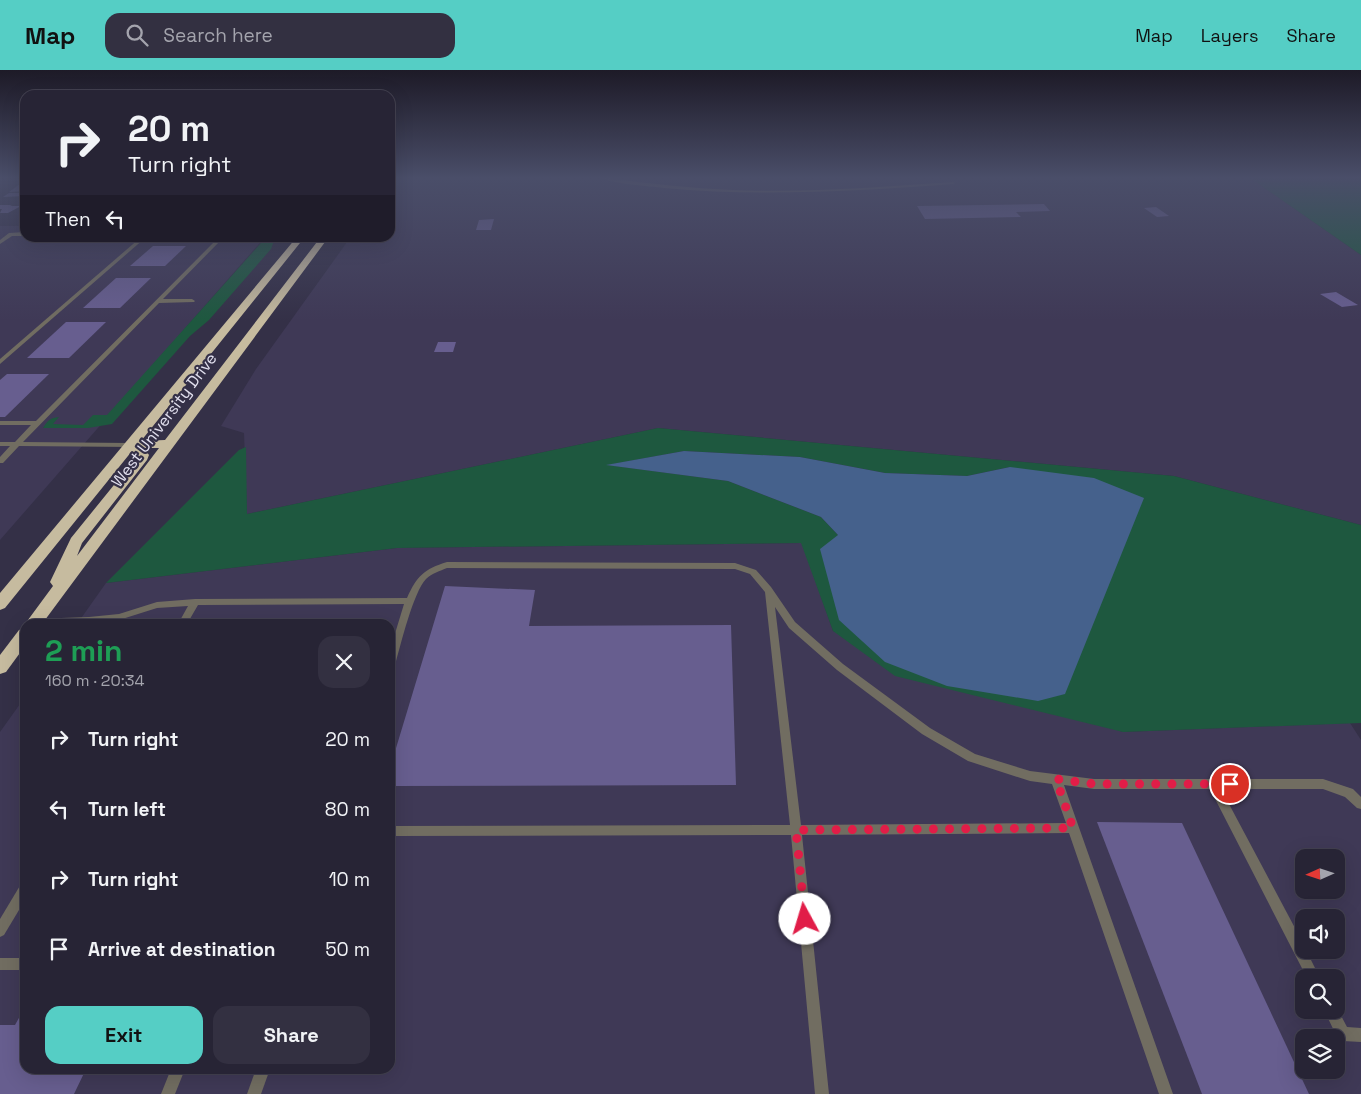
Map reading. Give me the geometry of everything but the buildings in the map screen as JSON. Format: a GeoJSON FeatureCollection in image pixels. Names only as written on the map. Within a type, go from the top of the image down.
{"type":"FeatureCollection","features":[{"type":"Feature","properties":{"kind":"highway","name":"West University Drive"},"geometry":{"type":"LineString","coordinates":[[0,604],[297,242]]}},
{"type":"Feature","properties":{"kind":"highway"},"geometry":{"type":"LineString","coordinates":[[270,309],[270,301],[315,242]]}},
{"type":"Feature","properties":{"kind":"highway","name":"West University Drive"},"geometry":{"type":"LineString","coordinates":[[37,619],[321,242]]}},
{"type":"Feature","properties":{"kind":"highway"},"geometry":{"type":"LineString","coordinates":[[130,445],[170,444]]}},
{"type":"Feature","properties":{"kind":"highway"},"geometry":{"type":"LineString","coordinates":[[45,608],[76,541],[141,460],[143,455],[141,452],[130,445]]}},
{"type":"Feature","properties":{"kind":"highway","name":"West University Drive"},"geometry":{"type":"LineString","coordinates":[[0,667],[20,641]]}},
{"type":"Feature","properties":{"kind":"lane"},"geometry":{"type":"LineString","coordinates":[[0,234],[20,234]]}},
{"type":"Feature","properties":{"kind":"lane"},"geometry":{"type":"LineString","coordinates":[[0,242],[11,234]]}},
{"type":"Feature","properties":{"kind":"lane"},"geometry":{"type":"LineString","coordinates":[[0,362],[137,242]]}},
{"type":"Feature","properties":{"kind":"lane"},"geometry":{"type":"LineString","coordinates":[[0,461],[216,242]]}},
{"type":"Feature","properties":{"kind":"lane"},"geometry":{"type":"LineString","coordinates":[[157,301],[192,301]]}},
{"type":"Feature","properties":{"kind":"lane"},"geometry":{"type":"LineString","coordinates":[[0,423],[37,423]]}},
{"type":"Feature","properties":{"kind":"lane"},"geometry":{"type":"LineString","coordinates":[[0,444],[130,445]]}},
{"type":"Feature","properties":{"kind":"lane"},"geometry":{"type":"LineString","coordinates":[[395,649],[410,601],[418,583],[429,571],[446,565],[736,566],[753,572],[768,589],[792,625],[840,667],[926,731],[972,758],[1030,776],[1094,784],[1323,784],[1349,793],[1361,804]]}},
{"type":"Feature","properties":{"kind":"lane"},"geometry":{"type":"LineString","coordinates":[[768,589],[796,830],[822,1094]]}},
{"type":"Feature","properties":{"kind":"lane"},"geometry":{"type":"LineString","coordinates":[[104,619],[119,617],[157,605],[195,602],[410,601]]}},
{"type":"Feature","properties":{"kind":"lane"},"geometry":{"type":"LineString","coordinates":[[185,619],[195,602]]}},
{"type":"Feature","properties":{"kind":"lane"},"geometry":{"type":"LineString","coordinates":[[1056,779],[1166,1094]]}},
{"type":"Feature","properties":{"kind":"lane"},"geometry":{"type":"LineString","coordinates":[[1213,784],[1309,969]]}},
{"type":"Feature","properties":{"kind":"lane"},"geometry":{"type":"LineString","coordinates":[[395,831],[1073,828]]}},
{"type":"Feature","properties":{"kind":"lane"},"geometry":{"type":"LineString","coordinates":[[0,931],[20,897]]}},
{"type":"Feature","properties":{"kind":"lane"},"geometry":{"type":"LineString","coordinates":[[0,964],[20,964]]}},
{"type":"Feature","properties":{"kind":"lane"},"geometry":{"type":"LineString","coordinates":[[1336,1019],[1343,1034],[1361,1035]]}},
{"type":"Feature","properties":{"kind":"lane"},"geometry":{"type":"LineString","coordinates":[[168,1094],[176,1074]]}},
{"type":"Feature","properties":{"kind":"lane"},"geometry":{"type":"LineString","coordinates":[[254,1094],[260,1074]]}},
{"type":"Feature","properties":{"kind":"shaded area"},"geometry":{"type":"Polygon","coordinates":[[[0,226],[20,226],[20,242],[261,242],[0,540],[0,226]]]}},
{"type":"Feature","properties":{"kind":"shaded area"},"geometry":{"type":"Polygon","coordinates":[[[395,226],[1319,226],[1361,255],[1361,525],[1174,476],[658,428],[247,514],[244,433],[221,426],[256,369],[347,242],[395,242],[395,226]]]}},
{"type":"Feature","properties":{"kind":"shaded area"},"geometry":{"type":"Polygon","coordinates":[[[802,543],[833,631],[1123,732],[1350,723],[1361,740],[1361,1094],[0,1094],[0,732],[20,704],[20,1074],[395,1074],[395,619],[81,619],[106,583],[397,548],[802,543]]]}},
{"type":"Feature","properties":{"kind":"green space"},"geometry":{"type":"Polygon","coordinates":[[[1319,226],[1361,226],[1361,255],[1319,226]]]}},
{"type":"Feature","properties":{"kind":"green space"},"geometry":{"type":"Polygon","coordinates":[[[251,242],[274,242],[271,249],[209,320],[190,336],[112,424],[88,428],[43,428],[46,423],[56,417],[59,417],[53,424],[83,425],[93,415],[107,415],[261,243],[251,242]]]}},
{"type":"Feature","properties":{"kind":"green space"},"geometry":{"type":"Polygon","coordinates":[[[658,428],[1174,476],[1361,525],[1361,723],[1123,732],[895,676],[833,631],[801,543],[397,548],[106,583],[239,450],[246,447],[247,514],[658,428]],[[684,451],[608,465],[728,481],[821,517],[838,535],[1010,467],[967,476],[885,473],[800,457],[684,451]]]}},
{"type":"Feature","properties":{"kind":"water"},"geometry":{"type":"Polygon","coordinates":[[[684,451],[800,457],[885,473],[967,476],[1010,467],[1094,478],[1144,498],[1065,694],[1038,701],[947,686],[885,662],[839,620],[820,549],[838,535],[821,517],[728,481],[606,465],[684,451]]]}},
{"type":"Feature","properties":{"kind":"route"},"geometry":{"type":"LineString","coordinates":[[805,919],[796,830],[1073,828],[1056,779],[1094,784],[1230,784]]}}]}
